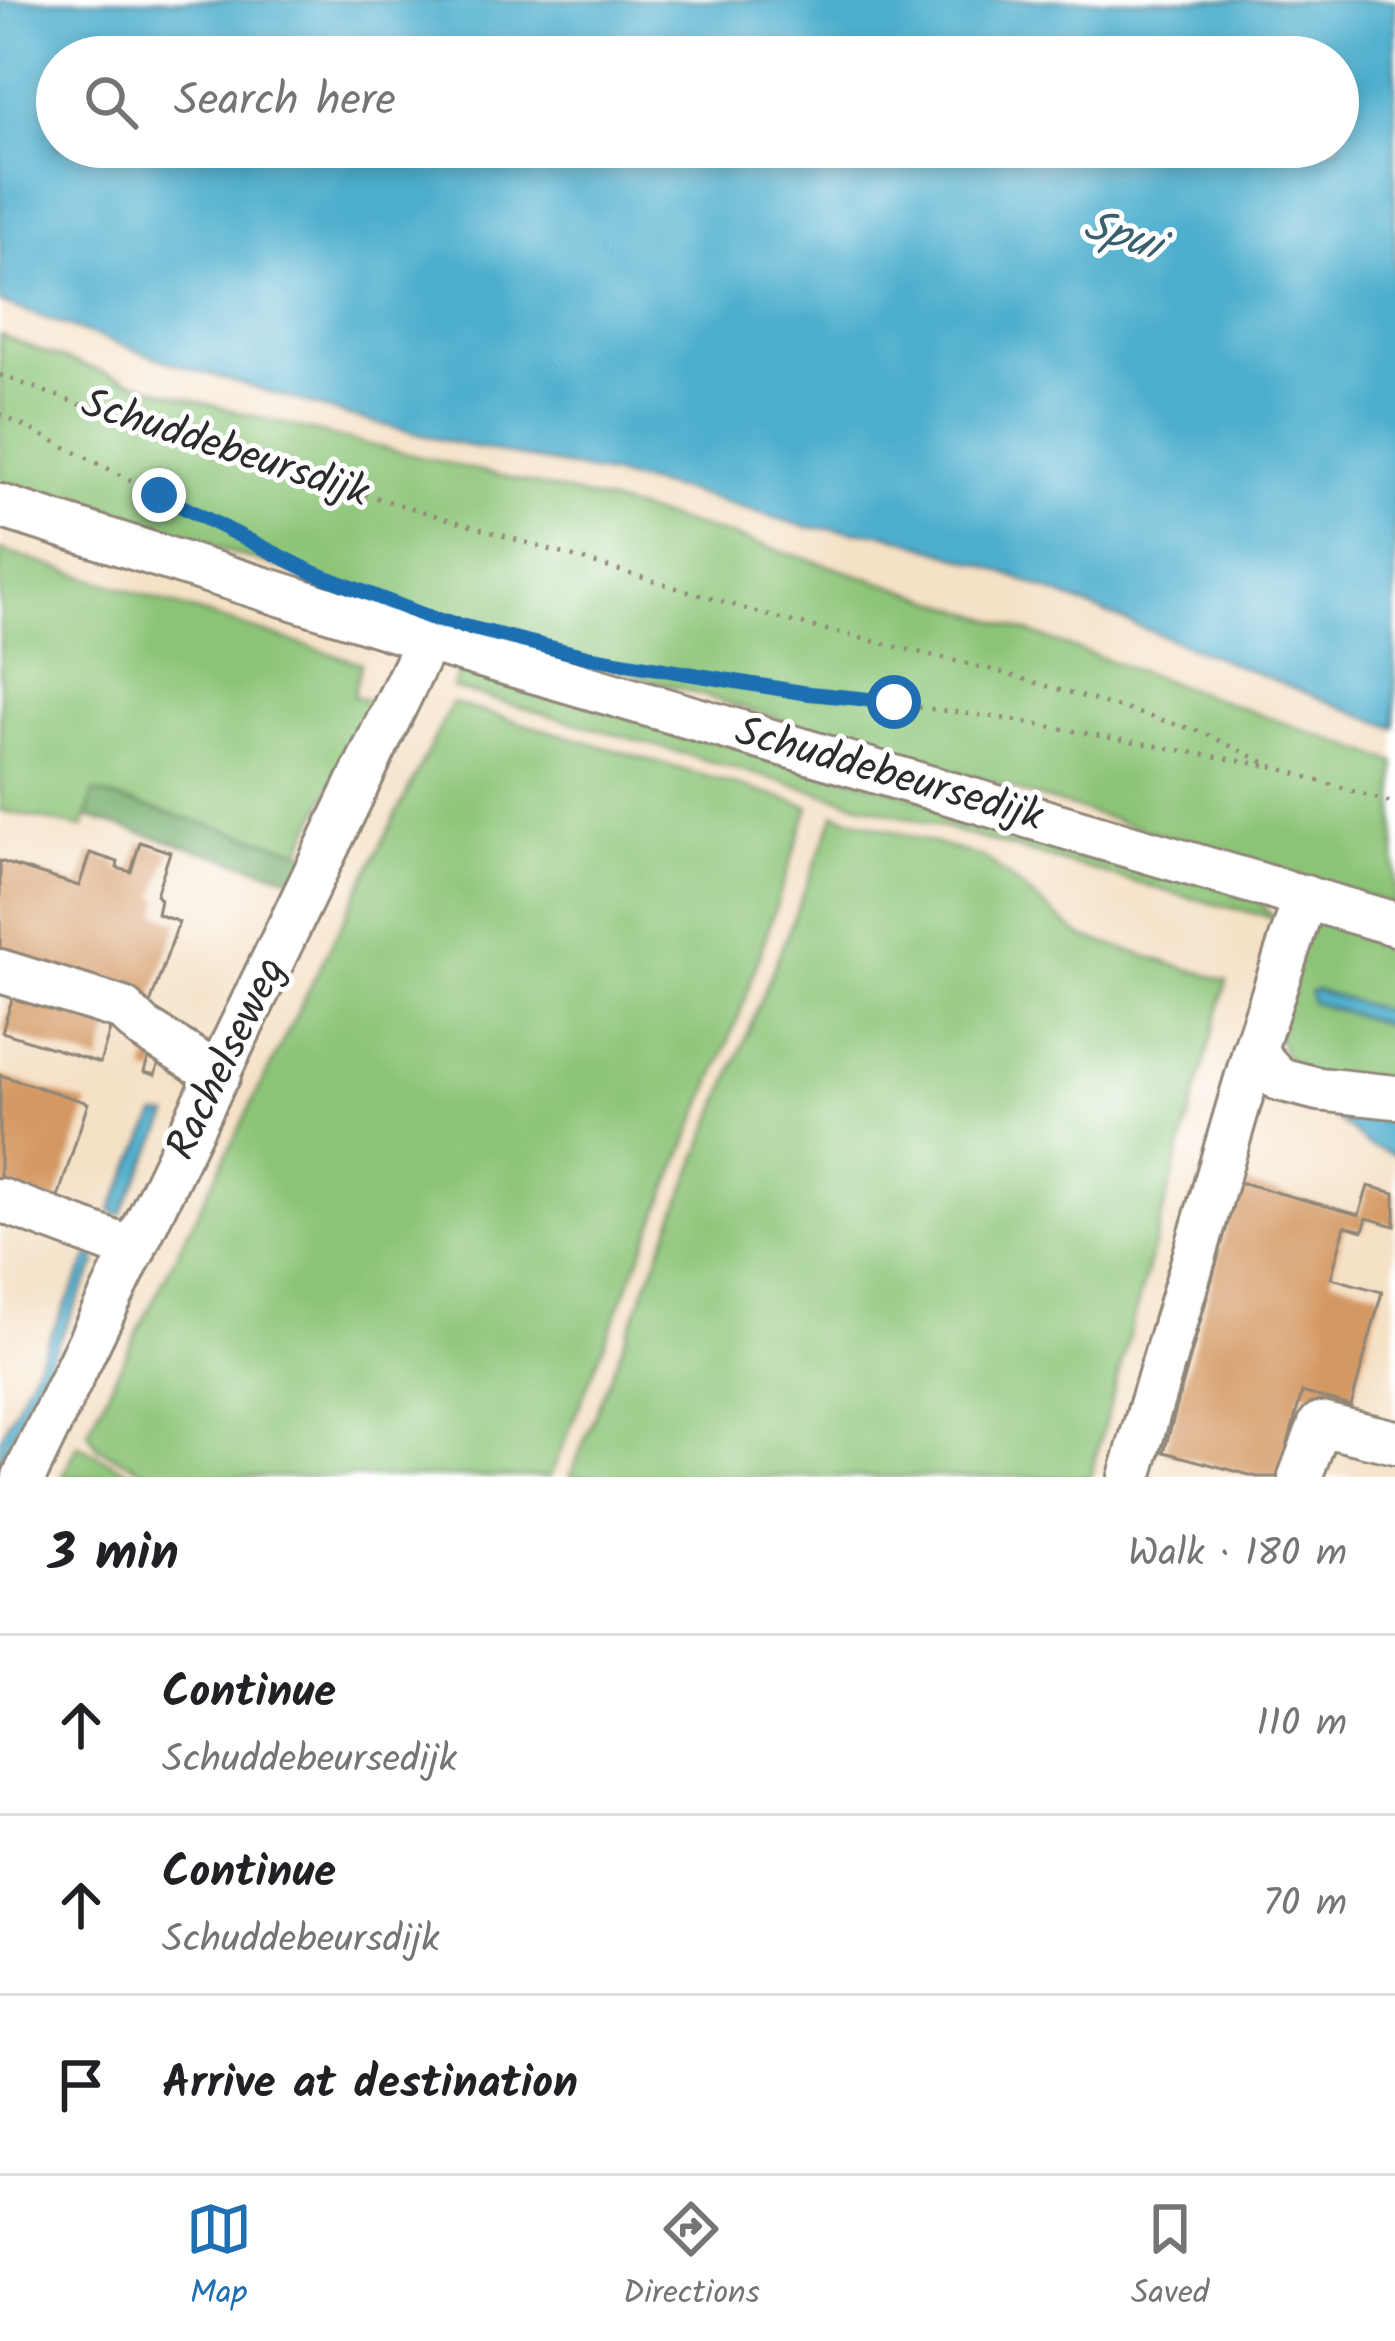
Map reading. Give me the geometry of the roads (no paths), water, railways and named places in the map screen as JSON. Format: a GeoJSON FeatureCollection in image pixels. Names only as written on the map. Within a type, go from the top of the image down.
{"type":"FeatureCollection","features":[{"type":"Feature","properties":{"kind":"street","name":"Schuddebeursedijk"},"geometry":{"type":"LineString","coordinates":[[0,506],[428,640],[1395,924]]}},
{"type":"Feature","properties":{"kind":"street","name":"Rachelseweg"},"geometry":{"type":"LineString","coordinates":[[24,1477],[428,640]]}},
{"type":"Feature","properties":{"kind":"street"},"geometry":{"type":"LineString","coordinates":[[1130,1477],[1254,1052],[1305,897]]}},
{"type":"Feature","properties":{"kind":"street"},"geometry":{"type":"LineString","coordinates":[[0,971],[123,1009],[143,1028],[219,1075]]}},
{"type":"Feature","properties":{"kind":"street"},"geometry":{"type":"LineString","coordinates":[[1254,1052],[1280,1078],[1318,1088],[1395,1097]]}},
{"type":"Feature","properties":{"kind":"street"},"geometry":{"type":"LineString","coordinates":[[0,1200],[134,1250]]}},
{"type":"Feature","properties":{"kind":"street"},"geometry":{"type":"LineString","coordinates":[[1300,1477],[1320,1424],[1395,1442]]}},
{"type":"Feature","properties":{"kind":"water","name":"Spui"},"geometry":{"type":"Polygon","coordinates":[[[0,0],[1395,0],[1395,728],[984,565],[887,534],[806,527],[686,491],[449,442],[172,363],[0,302],[0,0]]]}},
{"type":"Feature","properties":{"kind":"water"},"geometry":{"type":"Polygon","coordinates":[[[1310,992],[1395,1014],[1395,1027],[1311,1002],[1310,992]]]}},
{"type":"Feature","properties":{"kind":"water"},"geometry":{"type":"Polygon","coordinates":[[[1331,1114],[1395,1114],[1395,1155],[1369,1146],[1331,1114]]]}},
{"type":"Feature","properties":{"kind":"water"},"geometry":{"type":"Polygon","coordinates":[[[156,1115],[169,1116],[121,1214],[115,1214],[111,1210],[156,1115]]]}},
{"type":"Feature","properties":{"kind":"water"},"geometry":{"type":"Polygon","coordinates":[[[89,1256],[96,1263],[0,1461],[0,1439],[89,1256]]]}}]}
